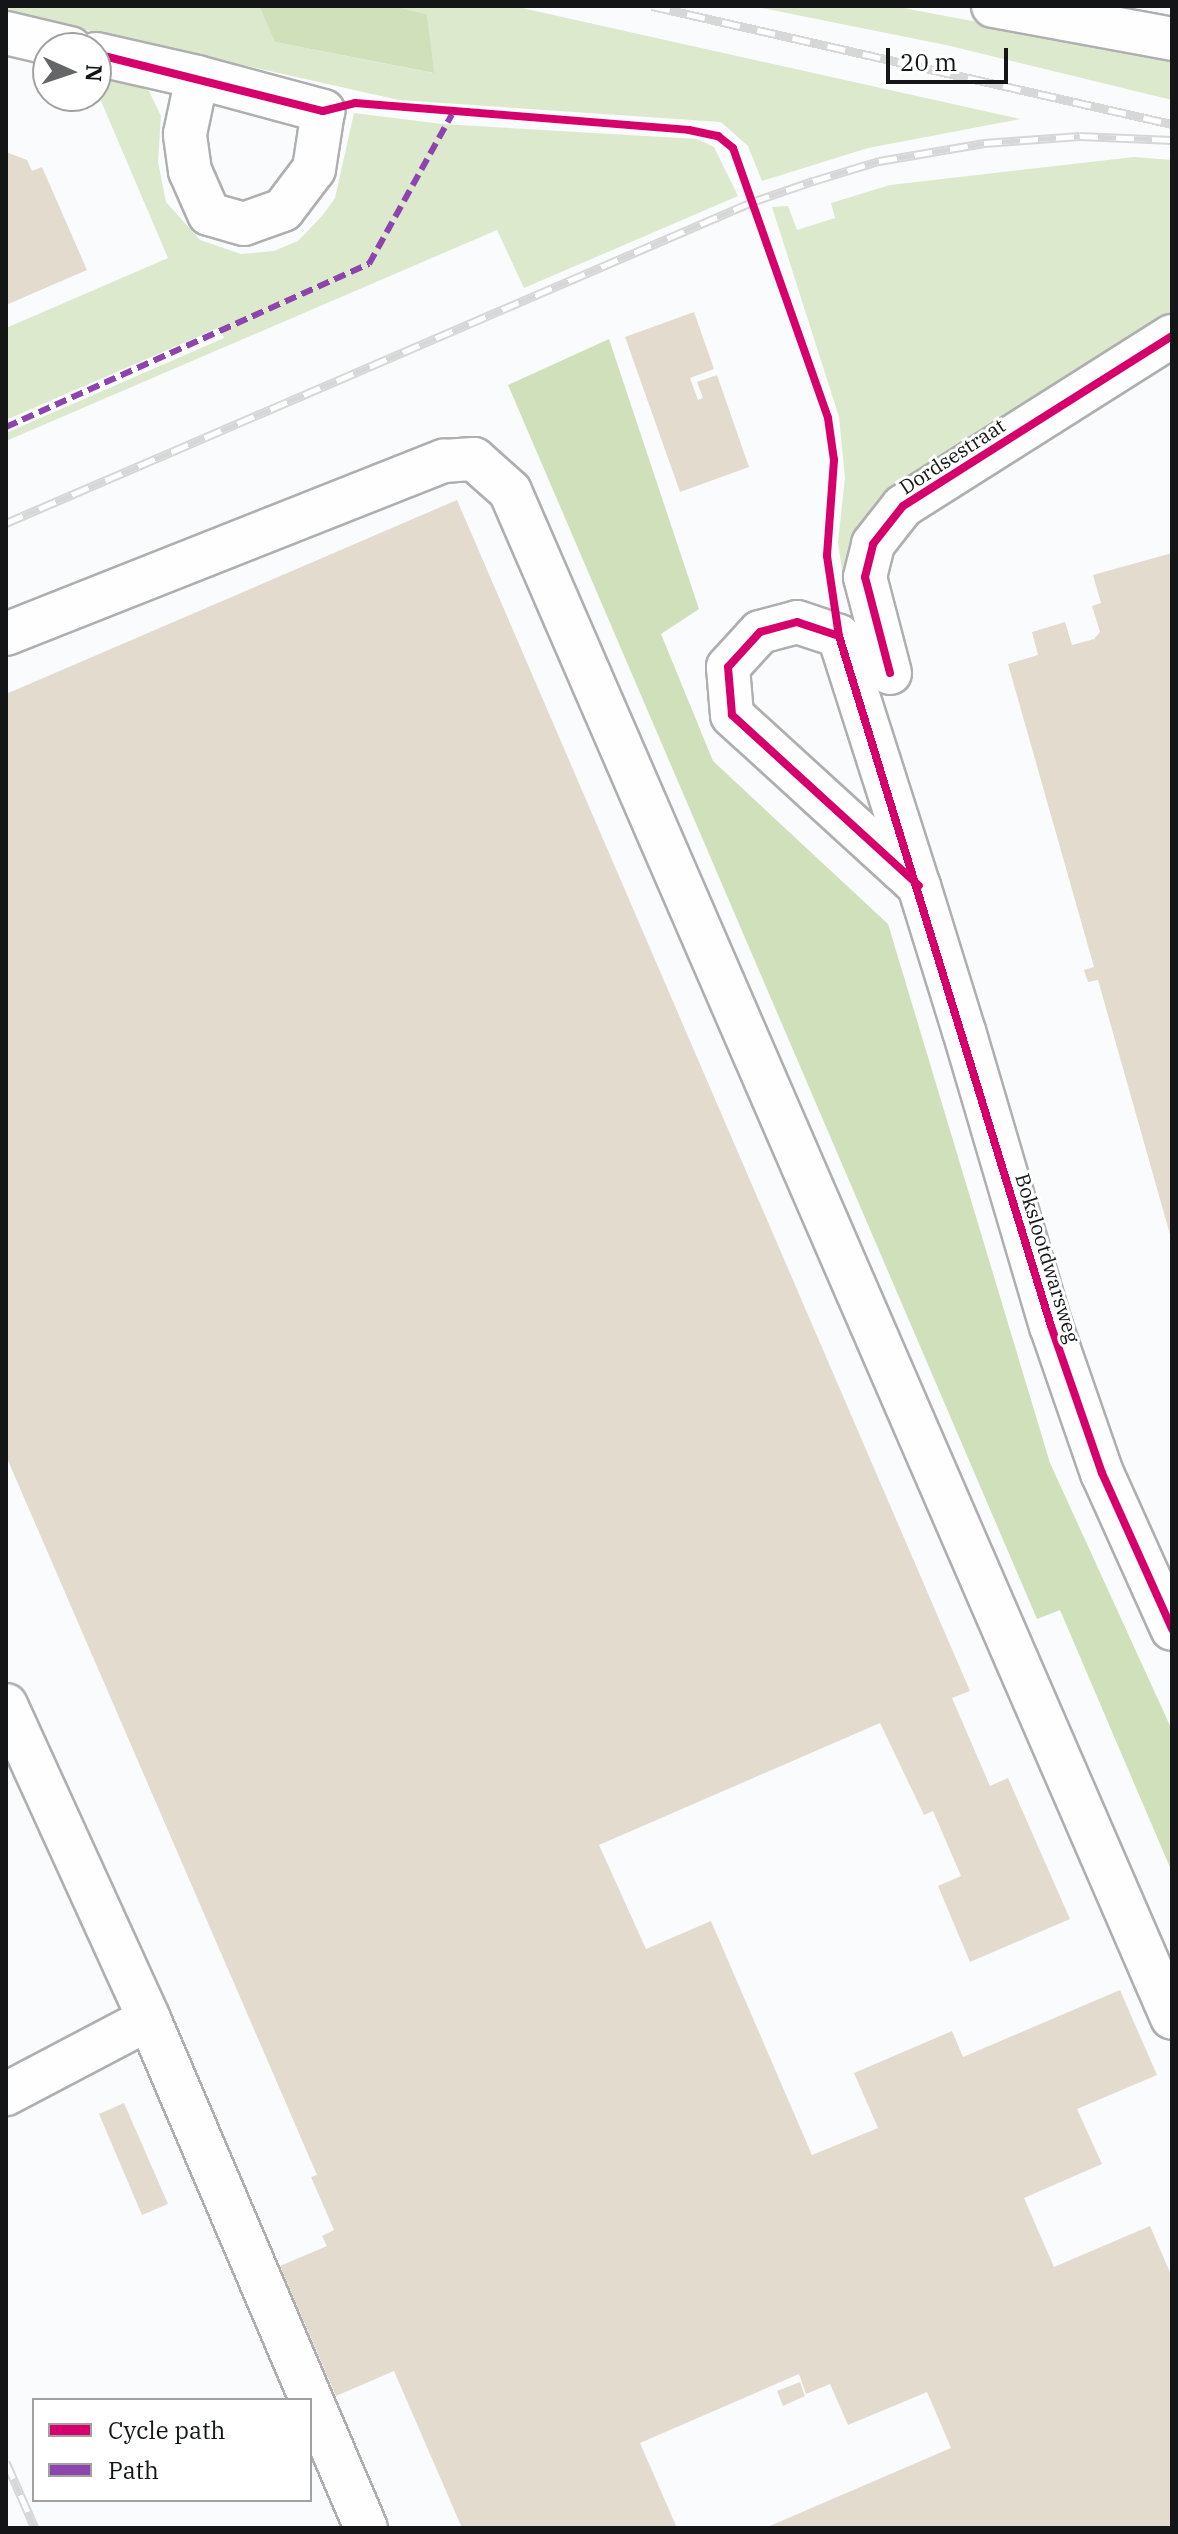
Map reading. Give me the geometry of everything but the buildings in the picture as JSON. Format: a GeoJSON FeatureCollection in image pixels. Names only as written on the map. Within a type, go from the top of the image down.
{"type":"FeatureCollection","features":[{"type":"Feature","properties":{"kind":"street"},"geometry":{"type":"LineString","coordinates":[[993,6],[1172,39]]}},
{"type":"Feature","properties":{"kind":"street"},"geometry":{"type":"LineString","coordinates":[[6,33],[32,39]]}},
{"type":"Feature","properties":{"kind":"street"},"geometry":{"type":"LineString","coordinates":[[112,58],[197,77]]}},
{"type":"Feature","properties":{"kind":"street","name":"Dordsestraat"},"geometry":{"type":"LineString","coordinates":[[890,673],[865,577],[873,544],[903,506],[1172,336]]}},
{"type":"Feature","properties":{"kind":"street"},"geometry":{"type":"LineString","coordinates":[[6,634],[444,461],[474,459],[510,491],[1172,2018]]}},
{"type":"Feature","properties":{"kind":"street","name":"Bokslootdwarsweg"},"geometry":{"type":"LineString","coordinates":[[919,886],[732,715],[728,667],[760,632],[797,622],[839,636],[919,886],[1061,1355],[1102,1473],[1172,1629]]}},
{"type":"Feature","properties":{"kind":"street"},"geometry":{"type":"LineString","coordinates":[[6,1705],[149,2019],[308,2398]]}},
{"type":"Feature","properties":{"kind":"street"},"geometry":{"type":"LineString","coordinates":[[6,2094],[149,2019]]}},
{"type":"Feature","properties":{"kind":"street"},"geometry":{"type":"LineString","coordinates":[[312,2408],[362,2527]]}},
{"type":"Feature","properties":{"kind":"green space"},"geometry":{"type":"Polygon","coordinates":[[[6,6],[259,6],[275,42],[433,73],[427,14],[392,6],[513,6],[1020,119],[868,148],[762,181],[748,146],[721,122],[399,100],[112,36],[112,32],[95,32],[6,12],[6,6]]]}},
{"type":"Feature","properties":{"kind":"green space"},"geometry":{"type":"Polygon","coordinates":[[[259,6],[392,6],[427,14],[434,73],[275,42],[259,6]]]}},
{"type":"Feature","properties":{"kind":"green space"},"geometry":{"type":"Polygon","coordinates":[[[752,6],[893,6],[1172,59],[1172,100],[946,45],[752,6]]]}},
{"type":"Feature","properties":{"kind":"green space"},"geometry":{"type":"Polygon","coordinates":[[[112,74],[133,80],[149,91],[161,116],[158,162],[166,202],[200,240],[241,254],[274,251],[298,241],[322,216],[335,198],[354,113],[442,124],[697,139],[714,147],[738,196],[524,288],[497,230],[6,441],[6,433],[224,338],[220,327],[6,420],[6,328],[168,258],[106,112],[112,112],[112,74]]]}},
{"type":"Feature","properties":{"kind":"green space"},"geometry":{"type":"Polygon","coordinates":[[[1134,157],[1172,160],[1172,322],[923,472],[845,591],[838,542],[845,478],[839,417],[772,207],[788,206],[797,230],[835,218],[831,203],[890,185],[1134,157]]]}},
{"type":"Feature","properties":{"kind":"green space"},"geometry":{"type":"Polygon","coordinates":[[[609,339],[699,609],[661,634],[713,761],[888,924],[1050,1463],[1172,1730],[1172,1872],[1060,1610],[1037,1619],[508,385],[609,339]]]}},
{"type":"Feature","properties":{"kind":"railway"},"geometry":{"type":"LineString","coordinates":[[652,6],[1172,124]]}},
{"type":"Feature","properties":{"kind":"railway"},"geometry":{"type":"LineString","coordinates":[[6,523],[752,202],[813,181],[879,161],[984,143],[1080,136],[1172,140]]}},
{"type":"Feature","properties":{"kind":"railway"},"geometry":{"type":"LineString","coordinates":[[6,2462],[35,2528]]}},
{"type":"Feature","properties":{"kind":"marked path"},"geometry":{"type":"LineString","coordinates":[[6,427],[369,264],[452,114]]}},
{"type":"Feature","properties":{"kind":"cycle path"},"geometry":{"type":"LineString","coordinates":[[112,58],[323,111],[355,103],[689,130],[718,136],[733,148],[828,418],[834,460],[827,556],[839,636],[1051,1326],[1102,1473],[1172,1629]]}},
{"type":"Feature","properties":{"kind":"cycle path"},"geometry":{"type":"LineString","coordinates":[[890,673],[865,577],[873,544],[903,506],[1172,336]]}},
{"type":"Feature","properties":{"kind":"cycle path"},"geometry":{"type":"LineString","coordinates":[[839,636],[797,622],[760,632],[728,667],[732,715],[919,886]]}}]}
